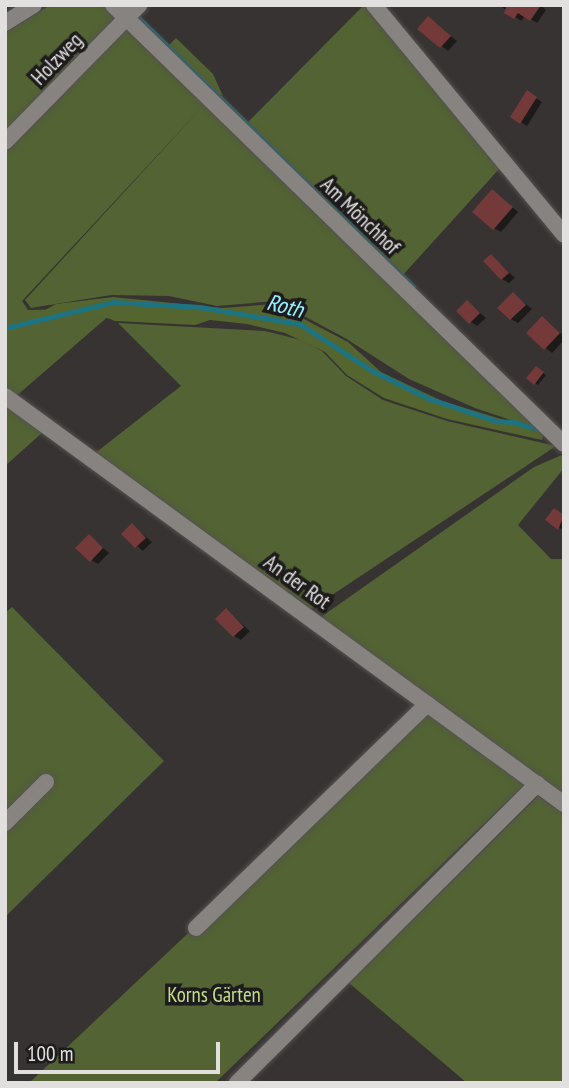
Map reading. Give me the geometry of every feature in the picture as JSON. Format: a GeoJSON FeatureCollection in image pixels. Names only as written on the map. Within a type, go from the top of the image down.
{"type":"FeatureCollection","features":[{"type":"Feature","properties":{"kind":"street"},"geometry":{"type":"LineString","coordinates":[[5,23],[34,5]]}},
{"type":"Feature","properties":{"kind":"street","name":"Am Mönchhof"},"geometry":{"type":"LineString","coordinates":[[113,5],[564,444]]}},
{"type":"Feature","properties":{"kind":"street","name":"Holzweg"},"geometry":{"type":"LineString","coordinates":[[5,142],[139,5]]}},
{"type":"Feature","properties":{"kind":"street"},"geometry":{"type":"LineString","coordinates":[[374,5],[564,235]]}},
{"type":"Feature","properties":{"kind":"street","name":"An der Rot"},"geometry":{"type":"LineString","coordinates":[[5,396],[564,804]]}},
{"type":"Feature","properties":{"kind":"street"},"geometry":{"type":"LineString","coordinates":[[196,928],[427,704]]}},
{"type":"Feature","properties":{"kind":"street"},"geometry":{"type":"LineString","coordinates":[[5,823],[46,782]]}},
{"type":"Feature","properties":{"kind":"street"},"geometry":{"type":"LineString","coordinates":[[237,1083],[537,784]]}},
{"type":"Feature","properties":{"kind":"green space"},"geometry":{"type":"Polygon","coordinates":[[[50,5],[108,5],[544,431],[475,408],[409,379],[345,338],[276,301],[217,306],[169,296],[111,295],[31,308],[25,300],[205,104],[22,301],[28,310],[118,308],[7,404],[43,432],[5,466],[5,33],[50,5]]]}},
{"type":"Feature","properties":{"kind":"green space"},"geometry":{"type":"Polygon","coordinates":[[[364,5],[500,168],[402,276],[248,122],[364,5]]]}},
{"type":"Feature","properties":{"kind":"green space"},"geometry":{"type":"Polygon","coordinates":[[[176,38],[213,74],[223,96],[203,85],[165,49],[176,38]]]}},
{"type":"Feature","properties":{"kind":"green space"},"geometry":{"type":"Polygon","coordinates":[[[113,297],[222,308],[275,304],[348,342],[381,372],[442,401],[544,432],[542,440],[447,419],[384,398],[347,375],[325,352],[285,333],[247,324],[210,320],[195,325],[115,321],[95,313],[32,317],[56,304],[113,297]]]}},
{"type":"Feature","properties":{"kind":"green space"},"geometry":{"type":"Polygon","coordinates":[[[118,323],[265,331],[301,340],[322,351],[346,376],[383,400],[447,421],[556,446],[311,609],[94,454],[181,386],[118,323]]]}},
{"type":"Feature","properties":{"kind":"green space"},"geometry":{"type":"Polygon","coordinates":[[[564,454],[564,468],[518,525],[551,559],[564,559],[564,794],[321,617],[534,467],[564,454]]]}},
{"type":"Feature","properties":{"kind":"green space"},"geometry":{"type":"Polygon","coordinates":[[[12,607],[164,761],[5,917],[5,613],[12,607]]]}},
{"type":"Feature","properties":{"kind":"green space","name":"Korns Gärten"},"geometry":{"type":"Polygon","coordinates":[[[424,711],[525,784],[215,1083],[29,1083],[424,711]]]}},
{"type":"Feature","properties":{"kind":"green space"},"geometry":{"type":"Polygon","coordinates":[[[538,796],[564,814],[564,1083],[467,1083],[349,983],[538,796]]]}},
{"type":"Feature","properties":{"kind":"building"},"geometry":{"type":"Polygon","coordinates":[[[507,5],[541,5],[530,21],[518,13],[514,19],[504,13],[507,5]]]}},
{"type":"Feature","properties":{"kind":"building"},"geometry":{"type":"Polygon","coordinates":[[[428,16],[451,36],[440,48],[417,29],[428,16]]]}},
{"type":"Feature","properties":{"kind":"building"},"geometry":{"type":"Polygon","coordinates":[[[527,90],[537,97],[520,124],[510,117],[527,90]]]}},
{"type":"Feature","properties":{"kind":"building"},"geometry":{"type":"Polygon","coordinates":[[[492,189],[513,207],[493,230],[472,212],[492,189]]]}},
{"type":"Feature","properties":{"kind":"building"},"geometry":{"type":"Polygon","coordinates":[[[491,254],[509,273],[501,280],[483,261],[491,254]]]}},
{"type":"Feature","properties":{"kind":"building"},"geometry":{"type":"Polygon","coordinates":[[[513,292],[526,305],[510,320],[497,308],[513,292]]]}},
{"type":"Feature","properties":{"kind":"building"},"geometry":{"type":"Polygon","coordinates":[[[467,300],[480,313],[469,324],[456,311],[467,300]]]}},
{"type":"Feature","properties":{"kind":"building"},"geometry":{"type":"Polygon","coordinates":[[[542,316],[560,333],[544,350],[526,333],[542,316]]]}},
{"type":"Feature","properties":{"kind":"building"},"geometry":{"type":"Polygon","coordinates":[[[536,366],[544,372],[534,385],[526,378],[536,366]]]}},
{"type":"Feature","properties":{"kind":"building"},"geometry":{"type":"Polygon","coordinates":[[[554,508],[564,515],[558,530],[545,520],[554,508]]]}},
{"type":"Feature","properties":{"kind":"building"},"geometry":{"type":"Polygon","coordinates":[[[132,523],[146,538],[135,548],[121,534],[132,523]]]}},
{"type":"Feature","properties":{"kind":"building"},"geometry":{"type":"Polygon","coordinates":[[[89,534],[103,548],[90,562],[75,548],[89,534]]]}},
{"type":"Feature","properties":{"kind":"building"},"geometry":{"type":"Polygon","coordinates":[[[226,608],[244,627],[233,637],[215,619],[226,608]]]}},
{"type":"Feature","properties":{"kind":"waterway"},"geometry":{"type":"LineString","coordinates":[[138,17],[413,286]]}},
{"type":"Feature","properties":{"kind":"waterway","name":"Roth"},"geometry":{"type":"LineString","coordinates":[[5,328],[113,302],[200,307],[300,324],[373,371],[430,399],[496,421],[514,422],[537,429]]}}]}
